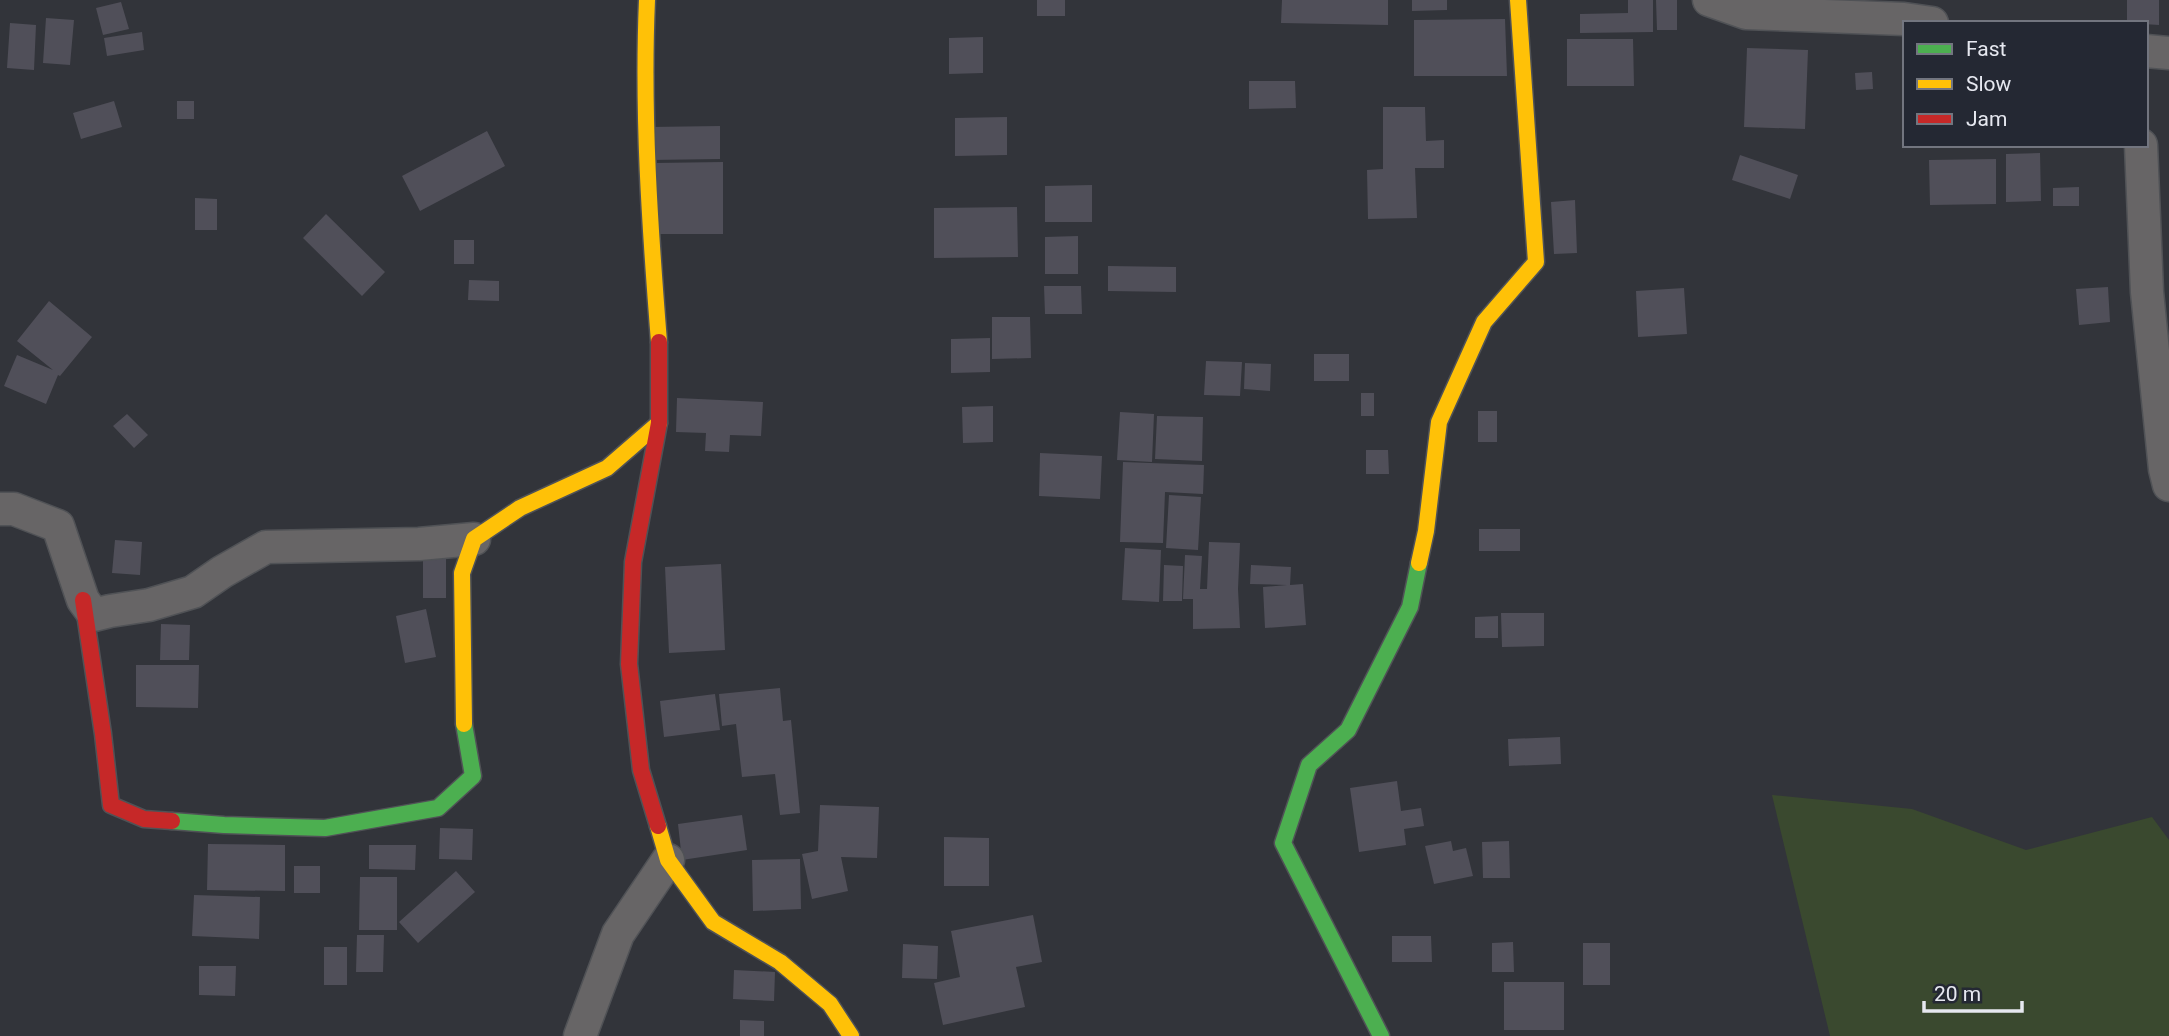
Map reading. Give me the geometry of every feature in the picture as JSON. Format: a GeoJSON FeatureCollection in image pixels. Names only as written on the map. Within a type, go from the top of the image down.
{"type":"FeatureCollection","features":[{"type":"Feature","properties":{"kind":"street"},"geometry":{"type":"LineString","coordinates":[[647,0],[644,79],[650,232],[659,348],[660,423],[633,562],[629,664],[641,770],[668,860],[713,922],[780,962],[830,1004],[851,1036]]}},
{"type":"Feature","properties":{"kind":"street"},"geometry":{"type":"LineString","coordinates":[[1381,1036],[1283,843],[1308,765],[1348,730],[1410,607],[1426,531],[1439,422],[1484,322],[1536,262],[1518,0]]}},
{"type":"Feature","properties":{"kind":"street"},"geometry":{"type":"LineString","coordinates":[[1709,0],[1746,13],[1918,21]]}},
{"type":"Feature","properties":{"kind":"street"},"geometry":{"type":"LineString","coordinates":[[2148,51],[2169,52]]}},
{"type":"Feature","properties":{"kind":"street"},"geometry":{"type":"LineString","coordinates":[[2141,147],[2147,292],[2165,469],[2169,485]]}},
{"type":"Feature","properties":{"kind":"street"},"geometry":{"type":"LineString","coordinates":[[83,600],[94,615],[149,605],[193,592],[265,547],[419,544],[474,539],[520,508],[607,468],[660,423]]}},
{"type":"Feature","properties":{"kind":"street"},"geometry":{"type":"LineString","coordinates":[[0,509],[14,509],[58,526],[83,600],[111,805],[144,819],[224,825],[325,828],[438,808],[474,776],[464,722],[462,573],[474,539]]}},
{"type":"Feature","properties":{"kind":"street"},"geometry":{"type":"LineString","coordinates":[[580,1036],[618,934],[668,860]]}},
{"type":"Feature","properties":{"kind":"green space"},"geometry":{"type":"Polygon","coordinates":[[[1772,795],[1912,809],[2026,850],[2152,817],[2169,840],[2169,1036],[1830,1036],[1772,795]]]}},
{"type":"Feature","properties":{"kind":"building"},"geometry":{"type":"Polygon","coordinates":[[[1037,0],[1065,0],[1065,16],[1037,16],[1037,0]]]}},
{"type":"Feature","properties":{"kind":"building"},"geometry":{"type":"Polygon","coordinates":[[[1282,0],[1388,0],[1388,25],[1281,23],[1282,0]]]}},
{"type":"Feature","properties":{"kind":"building"},"geometry":{"type":"Polygon","coordinates":[[[1412,0],[1447,0],[1447,10],[1412,11],[1412,0]]]}},
{"type":"Feature","properties":{"kind":"building"},"geometry":{"type":"Polygon","coordinates":[[[1628,0],[1653,0],[1653,32],[1580,33],[1580,14],[1628,13],[1628,0]]]}},
{"type":"Feature","properties":{"kind":"building"},"geometry":{"type":"Polygon","coordinates":[[[1656,0],[1677,0],[1677,30],[1657,30],[1656,0]]]}},
{"type":"Feature","properties":{"kind":"building"},"geometry":{"type":"Polygon","coordinates":[[[2127,0],[2159,0],[2159,25],[2148,24],[2148,21],[2127,21],[2127,0]]]}},
{"type":"Feature","properties":{"kind":"building"},"geometry":{"type":"Polygon","coordinates":[[[121,2],[129,29],[103,35],[96,8],[121,2]]]}},
{"type":"Feature","properties":{"kind":"building"},"geometry":{"type":"Polygon","coordinates":[[[46,18],[74,20],[70,65],[43,63],[46,18]]]}},
{"type":"Feature","properties":{"kind":"building"},"geometry":{"type":"Polygon","coordinates":[[[1505,19],[1507,76],[1414,76],[1414,20],[1505,19]]]}},
{"type":"Feature","properties":{"kind":"building"},"geometry":{"type":"Polygon","coordinates":[[[10,23],[36,25],[34,70],[7,68],[10,23]]]}},
{"type":"Feature","properties":{"kind":"building"},"geometry":{"type":"Polygon","coordinates":[[[142,32],[144,50],[107,56],[104,38],[142,32]]]}},
{"type":"Feature","properties":{"kind":"building"},"geometry":{"type":"Polygon","coordinates":[[[983,37],[983,73],[949,74],[949,38],[983,37]]]}},
{"type":"Feature","properties":{"kind":"building"},"geometry":{"type":"Polygon","coordinates":[[[1567,39],[1633,39],[1634,86],[1567,86],[1567,39]]]}},
{"type":"Feature","properties":{"kind":"building"},"geometry":{"type":"Polygon","coordinates":[[[1747,48],[1808,50],[1805,129],[1744,127],[1747,48]]]}},
{"type":"Feature","properties":{"kind":"building"},"geometry":{"type":"Polygon","coordinates":[[[1872,72],[1873,89],[1856,90],[1855,73],[1872,72]]]}},
{"type":"Feature","properties":{"kind":"building"},"geometry":{"type":"Polygon","coordinates":[[[1249,81],[1295,81],[1296,108],[1249,109],[1249,81]]]}},
{"type":"Feature","properties":{"kind":"building"},"geometry":{"type":"Polygon","coordinates":[[[114,101],[122,127],[81,139],[73,113],[114,101]]]}},
{"type":"Feature","properties":{"kind":"building"},"geometry":{"type":"Polygon","coordinates":[[[177,101],[194,101],[194,119],[177,119],[177,101]]]}},
{"type":"Feature","properties":{"kind":"building"},"geometry":{"type":"Polygon","coordinates":[[[1383,107],[1425,107],[1426,141],[1444,140],[1444,168],[1415,168],[1417,218],[1368,219],[1367,170],[1383,169],[1383,107]]]}},
{"type":"Feature","properties":{"kind":"building"},"geometry":{"type":"Polygon","coordinates":[[[1007,117],[1007,155],[955,156],[955,118],[1007,117]]]}},
{"type":"Feature","properties":{"kind":"building"},"geometry":{"type":"Polygon","coordinates":[[[720,126],[720,159],[650,160],[650,127],[720,126]]]}},
{"type":"Feature","properties":{"kind":"building"},"geometry":{"type":"Polygon","coordinates":[[[487,131],[505,166],[420,211],[402,176],[487,131]]]}},
{"type":"Feature","properties":{"kind":"building"},"geometry":{"type":"Polygon","coordinates":[[[2040,153],[2041,201],[2006,202],[2006,154],[2040,153]]]}},
{"type":"Feature","properties":{"kind":"building"},"geometry":{"type":"Polygon","coordinates":[[[1740,155],[1798,175],[1790,199],[1732,180],[1740,155]]]}},
{"type":"Feature","properties":{"kind":"building"},"geometry":{"type":"Polygon","coordinates":[[[1996,159],[1996,204],[1930,205],[1929,160],[1996,159]]]}},
{"type":"Feature","properties":{"kind":"building"},"geometry":{"type":"Polygon","coordinates":[[[723,162],[723,234],[656,234],[655,163],[723,162]]]}},
{"type":"Feature","properties":{"kind":"building"},"geometry":{"type":"Polygon","coordinates":[[[1092,185],[1092,222],[1045,222],[1045,186],[1092,185]]]}},
{"type":"Feature","properties":{"kind":"building"},"geometry":{"type":"Polygon","coordinates":[[[2079,187],[2079,206],[2053,206],[2053,188],[2079,187]]]}},
{"type":"Feature","properties":{"kind":"building"},"geometry":{"type":"Polygon","coordinates":[[[195,198],[217,199],[217,230],[195,230],[195,198]]]}},
{"type":"Feature","properties":{"kind":"building"},"geometry":{"type":"Polygon","coordinates":[[[1575,200],[1577,253],[1554,254],[1551,202],[1575,200]]]}},
{"type":"Feature","properties":{"kind":"building"},"geometry":{"type":"Polygon","coordinates":[[[1017,207],[1018,257],[934,258],[934,208],[1017,207]]]}},
{"type":"Feature","properties":{"kind":"building"},"geometry":{"type":"Polygon","coordinates":[[[326,214],[385,272],[362,296],[303,238],[326,214]]]}},
{"type":"Feature","properties":{"kind":"building"},"geometry":{"type":"Polygon","coordinates":[[[1078,236],[1078,274],[1045,274],[1045,237],[1078,236]]]}},
{"type":"Feature","properties":{"kind":"building"},"geometry":{"type":"Polygon","coordinates":[[[454,240],[474,240],[474,264],[454,264],[454,240]]]}},
{"type":"Feature","properties":{"kind":"building"},"geometry":{"type":"Polygon","coordinates":[[[1108,266],[1176,267],[1176,292],[1108,291],[1108,266]]]}},
{"type":"Feature","properties":{"kind":"building"},"geometry":{"type":"Polygon","coordinates":[[[469,280],[499,281],[499,301],[468,300],[469,280]]]}},
{"type":"Feature","properties":{"kind":"building"},"geometry":{"type":"Polygon","coordinates":[[[1044,286],[1081,286],[1082,314],[1045,314],[1044,286]]]}},
{"type":"Feature","properties":{"kind":"building"},"geometry":{"type":"Polygon","coordinates":[[[2108,287],[2110,322],[2079,325],[2076,289],[2108,287]]]}},
{"type":"Feature","properties":{"kind":"building"},"geometry":{"type":"Polygon","coordinates":[[[1684,288],[1687,334],[1638,337],[1636,291],[1684,288]]]}},
{"type":"Feature","properties":{"kind":"building"},"geometry":{"type":"Polygon","coordinates":[[[49,301],[92,337],[60,376],[58,375],[46,404],[4,386],[17,355],[53,370],[17,341],[49,301]]]}},
{"type":"Feature","properties":{"kind":"building"},"geometry":{"type":"Polygon","coordinates":[[[992,317],[1030,317],[1031,358],[992,359],[992,317]]]}},
{"type":"Feature","properties":{"kind":"building"},"geometry":{"type":"Polygon","coordinates":[[[990,338],[990,372],[951,373],[951,339],[990,338]]]}},
{"type":"Feature","properties":{"kind":"building"},"geometry":{"type":"Polygon","coordinates":[[[1314,354],[1349,354],[1349,381],[1314,381],[1314,354]]]}},
{"type":"Feature","properties":{"kind":"building"},"geometry":{"type":"Polygon","coordinates":[[[1206,361],[1242,362],[1240,396],[1204,395],[1206,361]]]}},
{"type":"Feature","properties":{"kind":"building"},"geometry":{"type":"Polygon","coordinates":[[[1245,363],[1271,364],[1270,391],[1244,389],[1245,363]]]}},
{"type":"Feature","properties":{"kind":"building"},"geometry":{"type":"Polygon","coordinates":[[[1361,393],[1374,393],[1374,416],[1361,416],[1361,393]]]}},
{"type":"Feature","properties":{"kind":"building"},"geometry":{"type":"Polygon","coordinates":[[[677,398],[763,402],[761,436],[730,435],[729,452],[705,451],[706,433],[676,432],[677,398]]]}},
{"type":"Feature","properties":{"kind":"building"},"geometry":{"type":"Polygon","coordinates":[[[993,406],[993,442],[963,443],[962,407],[993,406]]]}},
{"type":"Feature","properties":{"kind":"building"},"geometry":{"type":"Polygon","coordinates":[[[1478,411],[1497,411],[1497,442],[1478,442],[1478,411]]]}},
{"type":"Feature","properties":{"kind":"building"},"geometry":{"type":"Polygon","coordinates":[[[1120,412],[1154,414],[1152,462],[1117,460],[1120,412]]]}},
{"type":"Feature","properties":{"kind":"building"},"geometry":{"type":"Polygon","coordinates":[[[127,414],[148,435],[134,448],[113,426],[127,414]]]}},
{"type":"Feature","properties":{"kind":"building"},"geometry":{"type":"Polygon","coordinates":[[[1157,416],[1203,417],[1202,461],[1155,459],[1157,416]]]}},
{"type":"Feature","properties":{"kind":"building"},"geometry":{"type":"Polygon","coordinates":[[[1366,450],[1388,450],[1389,474],[1366,474],[1366,450]]]}},
{"type":"Feature","properties":{"kind":"building"},"geometry":{"type":"Polygon","coordinates":[[[1040,453],[1102,456],[1100,499],[1039,496],[1040,453]]]}},
{"type":"Feature","properties":{"kind":"building"},"geometry":{"type":"Polygon","coordinates":[[[1123,462],[1204,465],[1203,494],[1165,492],[1163,543],[1120,542],[1123,462]]]}},
{"type":"Feature","properties":{"kind":"building"},"geometry":{"type":"Polygon","coordinates":[[[1169,495],[1201,497],[1198,550],[1166,548],[1169,495]]]}},
{"type":"Feature","properties":{"kind":"building"},"geometry":{"type":"Polygon","coordinates":[[[1479,529],[1520,529],[1520,551],[1479,551],[1479,529]]]}},
{"type":"Feature","properties":{"kind":"building"},"geometry":{"type":"Polygon","coordinates":[[[115,540],[142,542],[140,575],[112,573],[115,540]]]}},
{"type":"Feature","properties":{"kind":"building"},"geometry":{"type":"Polygon","coordinates":[[[1209,542],[1240,543],[1240,628],[1193,629],[1193,599],[1183,599],[1185,555],[1202,556],[1200,589],[1207,589],[1209,542]]]}},
{"type":"Feature","properties":{"kind":"building"},"geometry":{"type":"Polygon","coordinates":[[[1125,548],[1161,550],[1159,602],[1122,600],[1125,548]]]}},
{"type":"Feature","properties":{"kind":"building"},"geometry":{"type":"Polygon","coordinates":[[[446,556],[446,598],[423,598],[423,557],[446,556]]]}},
{"type":"Feature","properties":{"kind":"building"},"geometry":{"type":"Polygon","coordinates":[[[721,564],[725,650],[669,653],[665,567],[721,564]]]}},
{"type":"Feature","properties":{"kind":"building"},"geometry":{"type":"Polygon","coordinates":[[[1164,565],[1183,566],[1182,601],[1163,601],[1164,565]]]}},
{"type":"Feature","properties":{"kind":"building"},"geometry":{"type":"Polygon","coordinates":[[[1251,565],[1291,567],[1290,585],[1303,584],[1306,625],[1265,628],[1263,587],[1287,585],[1250,584],[1251,565]]]}},
{"type":"Feature","properties":{"kind":"building"},"geometry":{"type":"Polygon","coordinates":[[[426,609],[436,657],[405,663],[396,616],[426,609]]]}},
{"type":"Feature","properties":{"kind":"building"},"geometry":{"type":"Polygon","coordinates":[[[1501,613],[1544,613],[1544,646],[1502,647],[1501,613]]]}},
{"type":"Feature","properties":{"kind":"building"},"geometry":{"type":"Polygon","coordinates":[[[1498,616],[1498,638],[1475,638],[1475,617],[1498,616]]]}},
{"type":"Feature","properties":{"kind":"building"},"geometry":{"type":"Polygon","coordinates":[[[161,624],[190,625],[189,660],[160,660],[161,624]]]}},
{"type":"Feature","properties":{"kind":"building"},"geometry":{"type":"Polygon","coordinates":[[[136,665],[199,665],[198,708],[136,707],[136,665]]]}},
{"type":"Feature","properties":{"kind":"building"},"geometry":{"type":"Polygon","coordinates":[[[780,688],[783,721],[791,720],[800,813],[780,815],[775,774],[742,777],[736,724],[722,726],[719,694],[780,688]]]}},
{"type":"Feature","properties":{"kind":"building"},"geometry":{"type":"Polygon","coordinates":[[[715,694],[720,730],[664,737],[660,701],[715,694]]]}},
{"type":"Feature","properties":{"kind":"building"},"geometry":{"type":"Polygon","coordinates":[[[1560,737],[1561,764],[1509,766],[1508,739],[1560,737]]]}},
{"type":"Feature","properties":{"kind":"building"},"geometry":{"type":"Polygon","coordinates":[[[1397,781],[1401,811],[1421,808],[1424,826],[1404,829],[1406,845],[1359,852],[1350,788],[1397,781]]]}},
{"type":"Feature","properties":{"kind":"building"},"geometry":{"type":"Polygon","coordinates":[[[820,805],[879,807],[877,858],[841,857],[848,891],[812,899],[802,854],[818,851],[820,805]]]}},
{"type":"Feature","properties":{"kind":"building"},"geometry":{"type":"Polygon","coordinates":[[[742,815],[747,850],[682,860],[678,824],[742,815]]]}},
{"type":"Feature","properties":{"kind":"building"},"geometry":{"type":"Polygon","coordinates":[[[440,828],[473,829],[472,860],[439,859],[440,828]]]}},
{"type":"Feature","properties":{"kind":"building"},"geometry":{"type":"Polygon","coordinates":[[[944,837],[989,838],[989,886],[944,886],[944,837]]]}},
{"type":"Feature","properties":{"kind":"building"},"geometry":{"type":"Polygon","coordinates":[[[1451,841],[1453,851],[1466,848],[1473,876],[1434,884],[1425,846],[1451,841]]]}},
{"type":"Feature","properties":{"kind":"building"},"geometry":{"type":"Polygon","coordinates":[[[1509,841],[1510,878],[1483,878],[1482,842],[1509,841]]]}},
{"type":"Feature","properties":{"kind":"building"},"geometry":{"type":"Polygon","coordinates":[[[208,844],[285,845],[285,891],[207,890],[208,844]]]}},
{"type":"Feature","properties":{"kind":"building"},"geometry":{"type":"Polygon","coordinates":[[[369,845],[416,845],[415,870],[369,869],[369,845]]]}},
{"type":"Feature","properties":{"kind":"building"},"geometry":{"type":"Polygon","coordinates":[[[800,859],[801,909],[753,911],[752,860],[800,859]]]}},
{"type":"Feature","properties":{"kind":"building"},"geometry":{"type":"Polygon","coordinates":[[[294,866],[320,866],[320,893],[294,893],[294,866]]]}},
{"type":"Feature","properties":{"kind":"building"},"geometry":{"type":"Polygon","coordinates":[[[456,871],[475,892],[418,943],[399,922],[456,871]]]}},
{"type":"Feature","properties":{"kind":"building"},"geometry":{"type":"Polygon","coordinates":[[[360,877],[397,877],[397,930],[359,930],[360,877]]]}},
{"type":"Feature","properties":{"kind":"building"},"geometry":{"type":"Polygon","coordinates":[[[194,895],[260,897],[259,939],[192,936],[194,895]]]}},
{"type":"Feature","properties":{"kind":"building"},"geometry":{"type":"Polygon","coordinates":[[[1033,915],[1042,962],[1016,967],[1025,1007],[943,1025],[934,983],[960,977],[951,931],[1033,915]]]}},
{"type":"Feature","properties":{"kind":"building"},"geometry":{"type":"Polygon","coordinates":[[[357,935],[384,935],[383,972],[356,972],[357,935]]]}},
{"type":"Feature","properties":{"kind":"building"},"geometry":{"type":"Polygon","coordinates":[[[1392,936],[1431,936],[1432,962],[1392,962],[1392,936]]]}},
{"type":"Feature","properties":{"kind":"building"},"geometry":{"type":"Polygon","coordinates":[[[1513,942],[1514,972],[1492,972],[1492,943],[1513,942]]]}},
{"type":"Feature","properties":{"kind":"building"},"geometry":{"type":"Polygon","coordinates":[[[1583,943],[1610,943],[1610,985],[1583,985],[1583,943]]]}},
{"type":"Feature","properties":{"kind":"building"},"geometry":{"type":"Polygon","coordinates":[[[903,944],[938,946],[937,979],[902,978],[903,944]]]}},
{"type":"Feature","properties":{"kind":"building"},"geometry":{"type":"Polygon","coordinates":[[[324,947],[347,947],[347,985],[324,985],[324,947]]]}},
{"type":"Feature","properties":{"kind":"building"},"geometry":{"type":"Polygon","coordinates":[[[199,966],[236,966],[235,996],[199,995],[199,966]]]}},
{"type":"Feature","properties":{"kind":"building"},"geometry":{"type":"Polygon","coordinates":[[[734,970],[775,972],[774,1001],[733,999],[734,970]]]}},
{"type":"Feature","properties":{"kind":"building"},"geometry":{"type":"Polygon","coordinates":[[[1504,982],[1564,982],[1564,1030],[1504,1030],[1504,982]]]}},
{"type":"Feature","properties":{"kind":"building"},"geometry":{"type":"Polygon","coordinates":[[[740,1020],[764,1021],[764,1036],[740,1036],[740,1020]]]}},
{"type":"Feature","properties":{"kind":"traffic: fast"},"geometry":{"type":"LineString","coordinates":[[1381,1036],[1283,843],[1309,765],[1348,730],[1410,607],[1419,563]]}},
{"type":"Feature","properties":{"kind":"traffic: fast"},"geometry":{"type":"LineString","coordinates":[[172,821],[325,828],[438,808],[473,776],[464,724]]}},
{"type":"Feature","properties":{"kind":"traffic: slow"},"geometry":{"type":"LineString","coordinates":[[647,0],[646,128],[659,342]]}},
{"type":"Feature","properties":{"kind":"traffic: slow"},"geometry":{"type":"LineString","coordinates":[[1419,563],[1426,531],[1439,422],[1484,322],[1536,262],[1518,0]]}},
{"type":"Feature","properties":{"kind":"traffic: slow"},"geometry":{"type":"LineString","coordinates":[[464,724],[462,573],[474,539],[520,508],[607,468],[659,423]]}},
{"type":"Feature","properties":{"kind":"traffic: slow"},"geometry":{"type":"LineString","coordinates":[[658,826],[668,860],[713,922],[780,962],[830,1004],[851,1036]]}},
{"type":"Feature","properties":{"kind":"traffic: jam"},"geometry":{"type":"LineString","coordinates":[[658,826],[641,770],[629,664],[633,562],[659,423],[659,342]]}},
{"type":"Feature","properties":{"kind":"traffic: jam"},"geometry":{"type":"LineString","coordinates":[[83,600],[111,805],[144,819],[172,821]]}}]}
